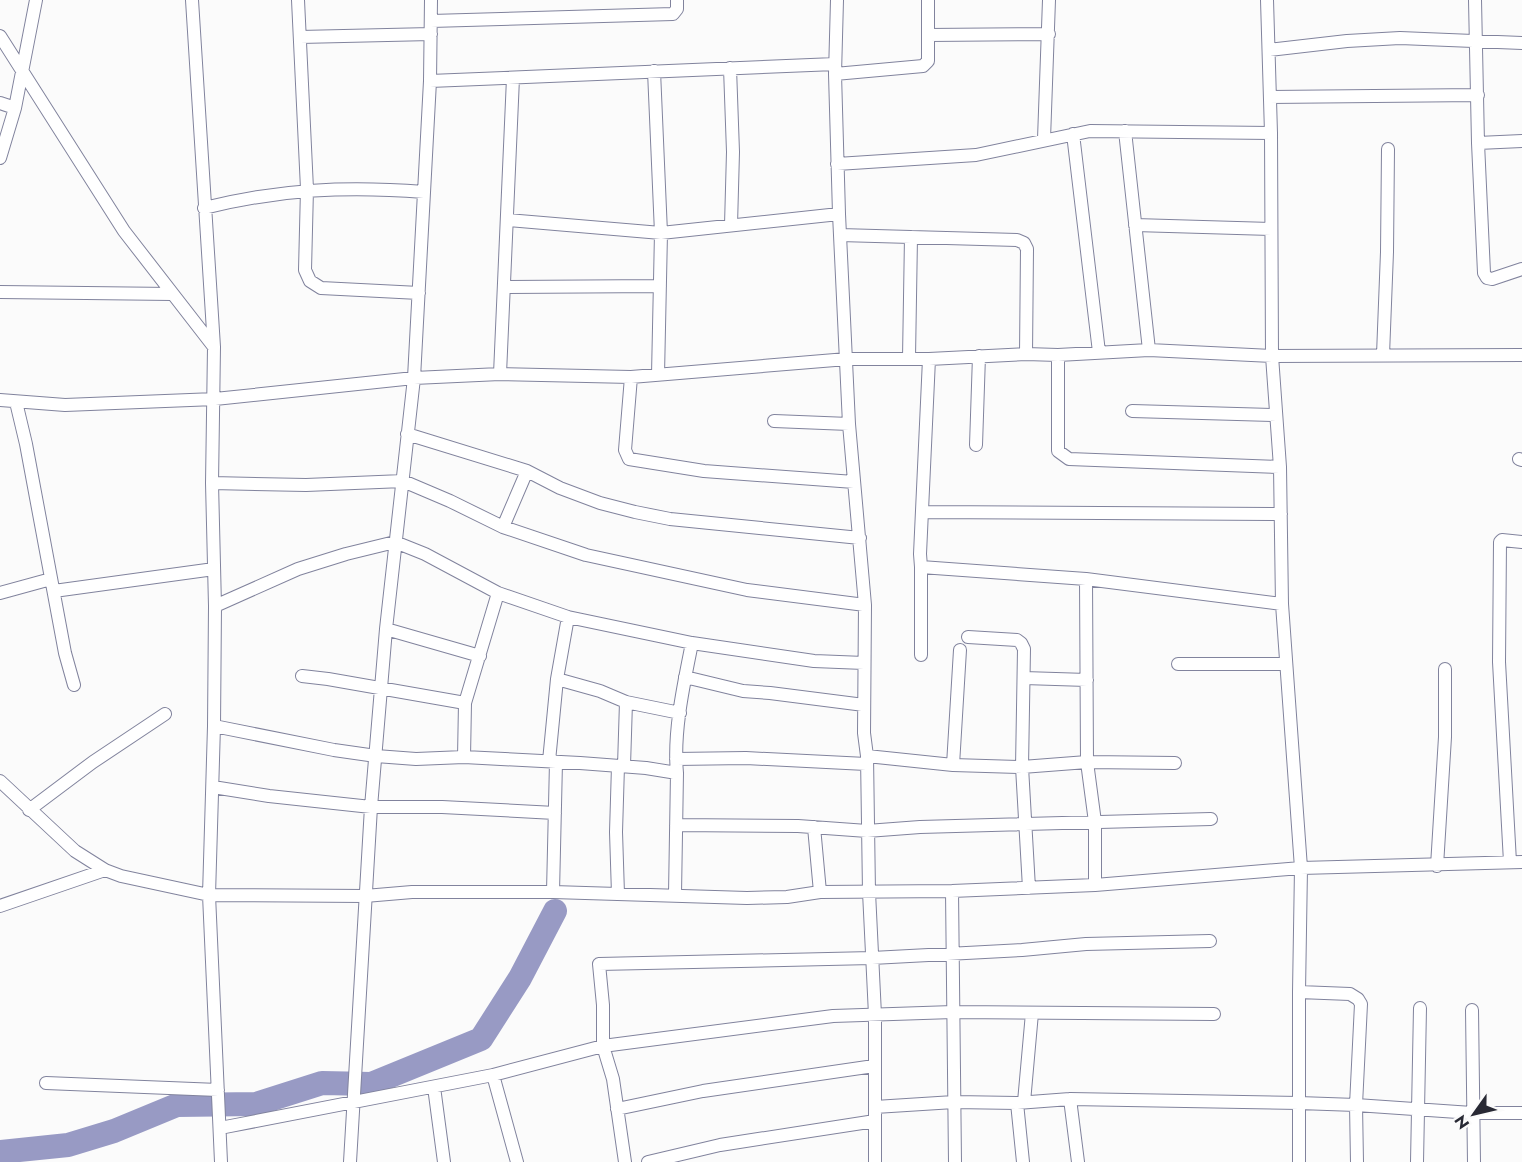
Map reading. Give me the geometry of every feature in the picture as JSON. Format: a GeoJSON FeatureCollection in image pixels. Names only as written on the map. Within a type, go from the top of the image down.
{"type":"FeatureCollection","features":[{"type":"Feature","properties":{"kind":"street"},"geometry":{"type":"LineString","coordinates":[[0,158],[15,108],[36,0]]}},
{"type":"Feature","properties":{"kind":"street"},"geometry":{"type":"LineString","coordinates":[[192,0],[214,347],[212,483],[215,606],[214,726],[209,895],[221,1162]]}},
{"type":"Feature","properties":{"kind":"street"},"geometry":{"type":"LineString","coordinates":[[297,0],[307,189],[304,270],[310,281],[321,288],[419,293]]}},
{"type":"Feature","properties":{"kind":"street"},"geometry":{"type":"LineString","coordinates":[[350,1162],[371,807],[386,629],[414,378],[430,81],[431,0]]}},
{"type":"Feature","properties":{"kind":"street"},"geometry":{"type":"LineString","coordinates":[[431,21],[673,14],[677,9],[677,0]]}},
{"type":"Feature","properties":{"kind":"street"},"geometry":{"type":"LineString","coordinates":[[837,0],[835,69],[839,214],[849,424],[865,605],[864,705],[875,1015],[875,1162]]}},
{"type":"Feature","properties":{"kind":"street"},"geometry":{"type":"LineString","coordinates":[[430,81],[730,68],[835,69],[923,66],[928,61],[928,0]]}},
{"type":"Feature","properties":{"kind":"street"},"geometry":{"type":"LineString","coordinates":[[1044,139],[1049,0]]}},
{"type":"Feature","properties":{"kind":"street"},"geometry":{"type":"LineString","coordinates":[[1267,0],[1271,133],[1272,356],[1280,467],[1282,604],[1301,868],[1299,1162]]}},
{"type":"Feature","properties":{"kind":"street"},"geometry":{"type":"LineString","coordinates":[[1475,0],[1484,273],[1487,278],[1492,279],[1522,269]]}},
{"type":"Feature","properties":{"kind":"street"},"geometry":{"type":"LineString","coordinates":[[300,36],[431,34]]}},
{"type":"Feature","properties":{"kind":"street"},"geometry":{"type":"LineString","coordinates":[[928,35],[1049,34]]}},
{"type":"Feature","properties":{"kind":"street"},"geometry":{"type":"LineString","coordinates":[[0,36],[124,231],[214,347]]}},
{"type":"Feature","properties":{"kind":"street"},"geometry":{"type":"LineString","coordinates":[[1269,50],[1347,41],[1400,38],[1522,43]]}},
{"type":"Feature","properties":{"kind":"street"},"geometry":{"type":"LineString","coordinates":[[730,68],[733,152],[731,225]]}},
{"type":"Feature","properties":{"kind":"street"},"geometry":{"type":"LineString","coordinates":[[654,71],[661,233],[658,375]]}},
{"type":"Feature","properties":{"kind":"street"},"geometry":{"type":"LineString","coordinates":[[500,374],[513,78]]}},
{"type":"Feature","properties":{"kind":"street"},"geometry":{"type":"LineString","coordinates":[[1270,97],[1478,95]]}},
{"type":"Feature","properties":{"kind":"street"},"geometry":{"type":"LineString","coordinates":[[0,103],[15,108]]}},
{"type":"Feature","properties":{"kind":"street"},"geometry":{"type":"LineString","coordinates":[[837,164],[976,155],[1090,131],[1271,133]]}},
{"type":"Feature","properties":{"kind":"street"},"geometry":{"type":"LineString","coordinates":[[1125,131],[1149,350]]}},
{"type":"Feature","properties":{"kind":"street"},"geometry":{"type":"LineString","coordinates":[[1073,134],[1099,352]]}},
{"type":"Feature","properties":{"kind":"street"},"geometry":{"type":"LineString","coordinates":[[1478,143],[1522,141]]}},
{"type":"Feature","properties":{"kind":"street"},"geometry":{"type":"LineString","coordinates":[[1383,355],[1388,252],[1388,149]]}},
{"type":"Feature","properties":{"kind":"street"},"geometry":{"type":"LineString","coordinates":[[204,208],[246,197],[307,189],[385,189],[424,192]]}},
{"type":"Feature","properties":{"kind":"street"},"geometry":{"type":"LineString","coordinates":[[507,220],[661,233],[839,214]]}},
{"type":"Feature","properties":{"kind":"street"},"geometry":{"type":"LineString","coordinates":[[1135,225],[1271,230]]}},
{"type":"Feature","properties":{"kind":"street"},"geometry":{"type":"LineString","coordinates":[[840,235],[1017,240],[1024,243],[1027,249],[1026,354]]}},
{"type":"Feature","properties":{"kind":"street"},"geometry":{"type":"LineString","coordinates":[[909,358],[911,237]]}},
{"type":"Feature","properties":{"kind":"street"},"geometry":{"type":"LineString","coordinates":[[504,287],[660,286]]}},
{"type":"Feature","properties":{"kind":"street"},"geometry":{"type":"LineString","coordinates":[[0,292],[172,294]]}},
{"type":"Feature","properties":{"kind":"street"},"geometry":{"type":"LineString","coordinates":[[0,400],[65,405],[215,399],[414,378],[500,374],[631,377],[847,360],[1058,355],[1149,350],[1272,356],[1522,355]]}},
{"type":"Feature","properties":{"kind":"street"},"geometry":{"type":"LineString","coordinates":[[1058,355],[1058,451],[1069,459],[1280,467]]}},
{"type":"Feature","properties":{"kind":"street"},"geometry":{"type":"LineString","coordinates":[[976,445],[979,356]]}},
{"type":"Feature","properties":{"kind":"street"},"geometry":{"type":"LineString","coordinates":[[921,655],[920,554],[929,359]]}},
{"type":"Feature","properties":{"kind":"street"},"geometry":{"type":"LineString","coordinates":[[631,377],[625,450],[629,459],[704,471],[854,482]]}},
{"type":"Feature","properties":{"kind":"street"},"geometry":{"type":"LineString","coordinates":[[16,402],[65,653],[74,685]]}},
{"type":"Feature","properties":{"kind":"street"},"geometry":{"type":"LineString","coordinates":[[1131,411],[1276,415]]}},
{"type":"Feature","properties":{"kind":"street"},"geometry":{"type":"LineString","coordinates":[[774,421],[849,424]]}},
{"type":"Feature","properties":{"kind":"street"},"geometry":{"type":"LineString","coordinates":[[407,434],[527,471],[560,488],[600,504],[670,519],[860,538]]}},
{"type":"Feature","properties":{"kind":"street"},"geometry":{"type":"LineString","coordinates":[[503,527],[527,471]]}},
{"type":"Feature","properties":{"kind":"street"},"geometry":{"type":"LineString","coordinates":[[212,483],[306,485],[403,481],[503,527],[586,555],[735,588],[865,605]]}},
{"type":"Feature","properties":{"kind":"street"},"geometry":{"type":"LineString","coordinates":[[922,512],[1281,514]]}},
{"type":"Feature","properties":{"kind":"street"},"geometry":{"type":"LineString","coordinates":[[0,781],[75,851],[105,870],[130,878],[209,895],[365,896],[412,892],[553,892],[747,898],[787,897],[820,892],[952,891],[1095,885],[1301,868],[1516,862],[1500,662],[1500,542],[1502,540],[1522,542]]}},
{"type":"Feature","properties":{"kind":"street"},"geometry":{"type":"LineString","coordinates":[[215,606],[298,569],[395,542],[425,554],[498,593],[568,617],[692,643],[814,661],[864,663]]}},
{"type":"Feature","properties":{"kind":"street"},"geometry":{"type":"LineString","coordinates":[[921,567],[1086,579],[1282,604]]}},
{"type":"Feature","properties":{"kind":"street"},"geometry":{"type":"LineString","coordinates":[[0,593],[52,585],[214,569]]}},
{"type":"Feature","properties":{"kind":"street"},"geometry":{"type":"LineString","coordinates":[[1086,579],[1087,762],[1095,822],[1095,885]]}},
{"type":"Feature","properties":{"kind":"street"},"geometry":{"type":"LineString","coordinates":[[464,757],[465,703],[498,593]]}},
{"type":"Feature","properties":{"kind":"street"},"geometry":{"type":"LineString","coordinates":[[553,892],[555,813],[552,761],[557,680],[568,617]]}},
{"type":"Feature","properties":{"kind":"street"},"geometry":{"type":"LineString","coordinates":[[386,629],[480,656]]}},
{"type":"Feature","properties":{"kind":"street"},"geometry":{"type":"LineString","coordinates":[[968,637],[1017,640],[1024,649],[1022,767],[1029,888]]}},
{"type":"Feature","properties":{"kind":"street"},"geometry":{"type":"LineString","coordinates":[[675,894],[676,759],[680,713],[692,643]]}},
{"type":"Feature","properties":{"kind":"street"},"geometry":{"type":"LineString","coordinates":[[953,765],[960,650]]}},
{"type":"Feature","properties":{"kind":"street"},"geometry":{"type":"LineString","coordinates":[[1178,664],[1286,664]]}},
{"type":"Feature","properties":{"kind":"street"},"geometry":{"type":"LineString","coordinates":[[1437,866],[1445,737],[1445,669]]}},
{"type":"Feature","properties":{"kind":"street"},"geometry":{"type":"LineString","coordinates":[[302,676],[465,703]]}},
{"type":"Feature","properties":{"kind":"street"},"geometry":{"type":"LineString","coordinates":[[685,677],[743,691],[864,705]]}},
{"type":"Feature","properties":{"kind":"street"},"geometry":{"type":"LineString","coordinates":[[1024,678],[1087,680]]}},
{"type":"Feature","properties":{"kind":"street"},"geometry":{"type":"LineString","coordinates":[[557,680],[600,691],[626,702],[680,713]]}},
{"type":"Feature","properties":{"kind":"street"},"geometry":{"type":"LineString","coordinates":[[618,894],[616,832],[626,702]]}},
{"type":"Feature","properties":{"kind":"street"},"geometry":{"type":"LineString","coordinates":[[29,810],[93,762],[165,714]]}},
{"type":"Feature","properties":{"kind":"street"},"geometry":{"type":"LineString","coordinates":[[214,726],[376,756],[416,759],[464,757],[552,761],[646,768],[677,773]]}},
{"type":"Feature","properties":{"kind":"street"},"geometry":{"type":"LineString","coordinates":[[676,759],[866,760],[1022,767],[1087,762],[1175,763]]}},
{"type":"Feature","properties":{"kind":"street"},"geometry":{"type":"LineString","coordinates":[[213,787],[269,796],[371,807],[442,807],[555,813]]}},
{"type":"Feature","properties":{"kind":"street"},"geometry":{"type":"LineString","coordinates":[[676,825],[798,826],[867,831],[920,827],[1211,819]]}},
{"type":"Feature","properties":{"kind":"street"},"geometry":{"type":"LineString","coordinates":[[814,828],[820,892]]}},
{"type":"Feature","properties":{"kind":"street"},"geometry":{"type":"LineString","coordinates":[[0,906],[105,870]]}},
{"type":"Feature","properties":{"kind":"street"},"geometry":{"type":"LineString","coordinates":[[952,891],[955,1162]]}},
{"type":"Feature","properties":{"kind":"street"},"geometry":{"type":"LineString","coordinates":[[625,1162],[613,1080],[603,1046],[603,1005],[599,964],[872,958],[1022,950],[1086,944],[1210,941]]}},
{"type":"Feature","properties":{"kind":"street"},"geometry":{"type":"LineString","coordinates":[[1299,993],[1350,994],[1358,999],[1360,1004],[1356,1105],[1357,1162]]}},
{"type":"Feature","properties":{"kind":"street"},"geometry":{"type":"LineString","coordinates":[[1417,1162],[1420,1008]]}},
{"type":"Feature","properties":{"kind":"street"},"geometry":{"type":"LineString","coordinates":[[1472,1010],[1474,1162]]}},
{"type":"Feature","properties":{"kind":"street"},"geometry":{"type":"LineString","coordinates":[[219,1128],[493,1075],[603,1046],[833,1016],[953,1012],[1214,1014]]}},
{"type":"Feature","properties":{"kind":"street"},"geometry":{"type":"LineString","coordinates":[[1023,1162],[1021,1102],[1032,1013]]}},
{"type":"Feature","properties":{"kind":"street"},"geometry":{"type":"LineString","coordinates":[[617,1109],[702,1091],[874,1066]]}},
{"type":"Feature","properties":{"kind":"street"},"geometry":{"type":"LineString","coordinates":[[493,1075],[517,1162]]}},
{"type":"Feature","properties":{"kind":"street"},"geometry":{"type":"LineString","coordinates":[[46,1083],[218,1090]]}},
{"type":"Feature","properties":{"kind":"street"},"geometry":{"type":"LineString","coordinates":[[434,1087],[444,1162]]}},
{"type":"Feature","properties":{"kind":"street"},"geometry":{"type":"LineString","coordinates":[[1070,1099],[1078,1162]]}},
{"type":"Feature","properties":{"kind":"street"},"geometry":{"type":"LineString","coordinates":[[875,1107],[1070,1099],[1299,1103],[1472,1113],[1522,1113]]}},
{"type":"Feature","properties":{"kind":"street"},"geometry":{"type":"LineString","coordinates":[[648,1162],[720,1145],[875,1120]]}},
{"type":"Feature","properties":{"kind":"waterway"},"geometry":{"type":"LineString","coordinates":[[0,1152],[68,1145],[114,1131],[177,1105],[256,1104],[322,1083],[371,1084],[481,1039],[520,978],[555,911]]}}]}
